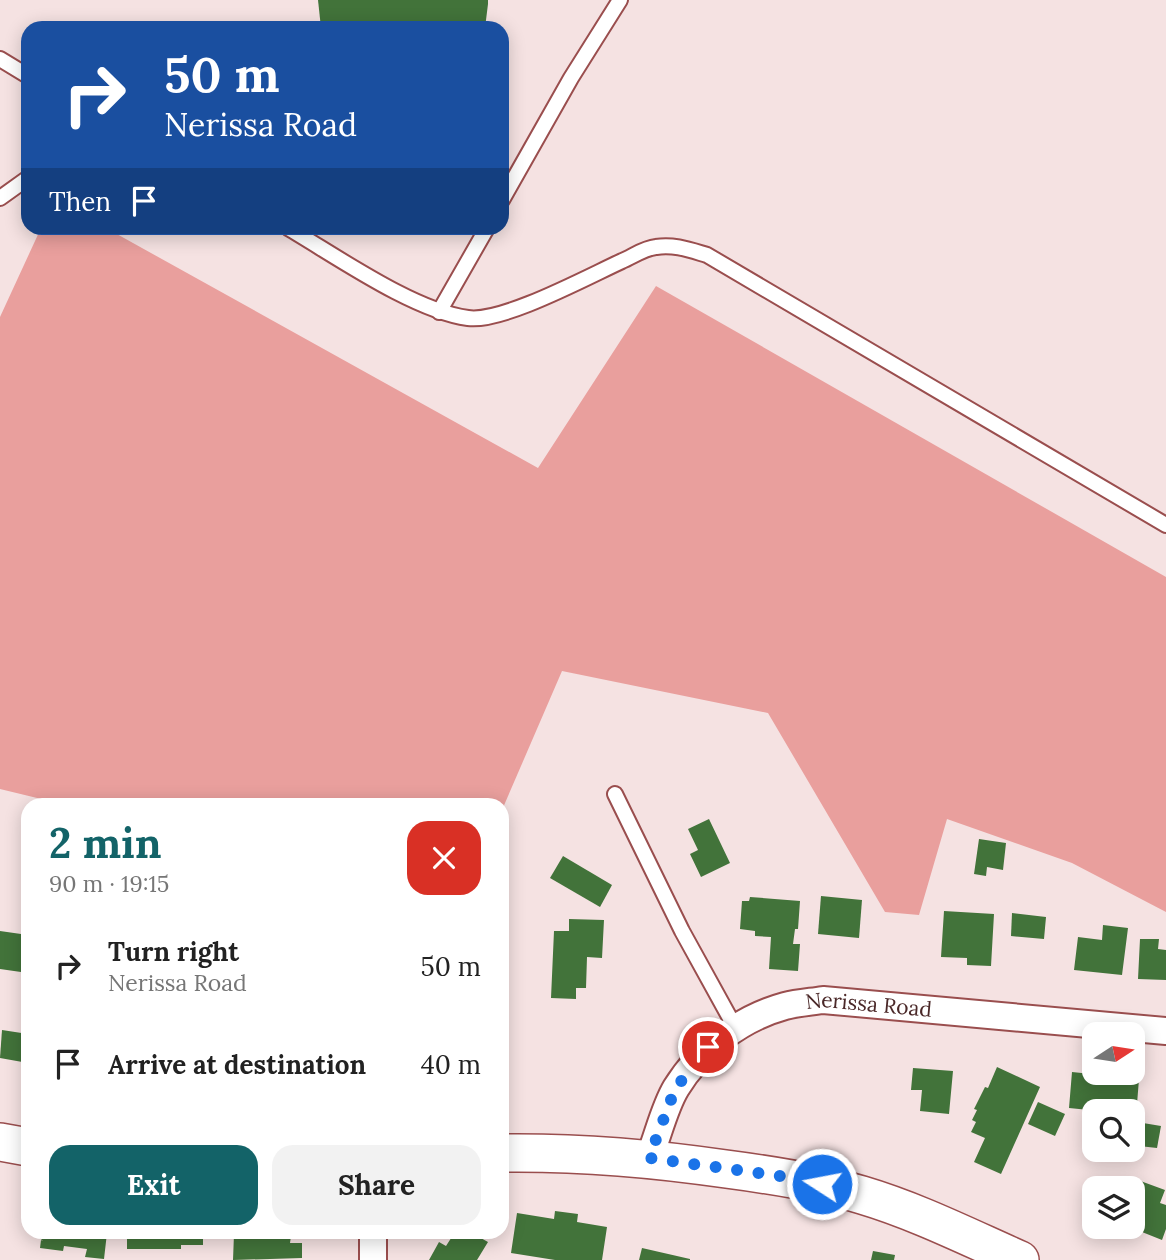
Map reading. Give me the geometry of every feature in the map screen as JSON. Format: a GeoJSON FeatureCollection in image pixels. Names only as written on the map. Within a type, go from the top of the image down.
{"type":"FeatureCollection","features":[{"type":"Feature","properties":{"kind":"street","name":"Nerissa Road"},"geometry":{"type":"LineString","coordinates":[[649,1158],[675,1089],[708,1047],[757,1016],[786,1006],[823,1000],[1166,1031]]}},
{"type":"Feature","properties":{"kind":"street"},"geometry":{"type":"LineString","coordinates":[[0,1142],[21,1146]]}},
{"type":"Feature","properties":{"kind":"street"},"geometry":{"type":"LineString","coordinates":[[509,1153],[649,1158],[774,1175],[863,1195],[1020,1260]]}},
{"type":"Feature","properties":{"kind":"street"},"geometry":{"type":"LineString","coordinates":[[373,1239],[373,1260]]}},
{"type":"Feature","properties":{"kind":"lane"},"geometry":{"type":"LineString","coordinates":[[509,188],[571,78],[620,0]]}},
{"type":"Feature","properties":{"kind":"lane"},"geometry":{"type":"LineString","coordinates":[[0,59],[21,72]]}},
{"type":"Feature","properties":{"kind":"lane"},"geometry":{"type":"LineString","coordinates":[[0,198],[21,182]]}},
{"type":"Feature","properties":{"kind":"lane"},"geometry":{"type":"LineString","coordinates":[[300,235],[396,291],[439,312],[470,319],[496,316],[654,247],[680,246],[708,255],[1166,525]]}},
{"type":"Feature","properties":{"kind":"lane"},"geometry":{"type":"LineString","coordinates":[[439,312],[483,235]]}},
{"type":"Feature","properties":{"kind":"lane"},"geometry":{"type":"LineString","coordinates":[[615,794],[682,931],[736,1029]]}},
{"type":"Feature","properties":{"kind":"shaded area"},"geometry":{"type":"Polygon","coordinates":[[[38,235],[119,235],[538,468],[656,286],[1166,577],[1166,912],[1072,863],[947,819],[919,915],[885,912],[768,713],[562,671],[507,798],[37,798],[0,789],[0,317],[38,235]]]}},
{"type":"Feature","properties":{"kind":"building"},"geometry":{"type":"Polygon","coordinates":[[[318,0],[488,0],[486,21],[320,21],[318,0]]]}},
{"type":"Feature","properties":{"kind":"building"},"geometry":{"type":"Polygon","coordinates":[[[709,819],[730,863],[701,877],[690,854],[698,850],[688,829],[709,819]]]}},
{"type":"Feature","properties":{"kind":"building"},"geometry":{"type":"Polygon","coordinates":[[[979,839],[1006,843],[1003,870],[987,867],[986,876],[974,874],[979,839]]]}},
{"type":"Feature","properties":{"kind":"building"},"geometry":{"type":"Polygon","coordinates":[[[563,856],[612,885],[600,907],[550,878],[563,856]]]}},
{"type":"Feature","properties":{"kind":"building"},"geometry":{"type":"Polygon","coordinates":[[[821,896],[862,900],[859,938],[818,934],[821,896]]]}},
{"type":"Feature","properties":{"kind":"building"},"geometry":{"type":"Polygon","coordinates":[[[750,897],[800,901],[798,929],[795,929],[793,944],[800,944],[798,971],[769,969],[771,937],[755,936],[755,931],[740,929],[742,901],[749,901],[750,897]]]}},
{"type":"Feature","properties":{"kind":"building"},"geometry":{"type":"Polygon","coordinates":[[[944,911],[994,914],[991,966],[967,965],[967,958],[941,957],[944,911]]]}},
{"type":"Feature","properties":{"kind":"building"},"geometry":{"type":"Polygon","coordinates":[[[1012,913],[1046,917],[1044,939],[1011,936],[1012,913]]]}},
{"type":"Feature","properties":{"kind":"building"},"geometry":{"type":"Polygon","coordinates":[[[569,919],[604,920],[602,958],[587,957],[586,988],[576,988],[576,999],[551,998],[554,931],[569,931],[569,919]]]}},
{"type":"Feature","properties":{"kind":"building"},"geometry":{"type":"Polygon","coordinates":[[[1103,925],[1128,928],[1122,975],[1074,970],[1078,937],[1102,940],[1103,925]]]}},
{"type":"Feature","properties":{"kind":"building"},"geometry":{"type":"Polygon","coordinates":[[[0,931],[21,934],[21,972],[0,969],[0,931]]]}},
{"type":"Feature","properties":{"kind":"building"},"geometry":{"type":"Polygon","coordinates":[[[1140,939],[1159,939],[1158,949],[1166,950],[1166,980],[1138,979],[1140,939]]]}},
{"type":"Feature","properties":{"kind":"building"},"geometry":{"type":"Polygon","coordinates":[[[2,1030],[21,1033],[21,1062],[0,1058],[2,1030]]]}},
{"type":"Feature","properties":{"kind":"building"},"geometry":{"type":"Polygon","coordinates":[[[997,1067],[1040,1087],[1001,1174],[974,1162],[985,1138],[971,1132],[976,1122],[972,1120],[977,1110],[974,1109],[985,1087],[988,1088],[997,1067]]]}},
{"type":"Feature","properties":{"kind":"building"},"geometry":{"type":"Polygon","coordinates":[[[913,1068],[953,1071],[949,1114],[920,1111],[922,1090],[911,1090],[913,1068]]]}},
{"type":"Feature","properties":{"kind":"building"},"geometry":{"type":"Polygon","coordinates":[[[1072,1072],[1082,1073],[1082,1085],[1139,1085],[1137,1099],[1082,1099],[1082,1109],[1069,1108],[1072,1072]]]}},
{"type":"Feature","properties":{"kind":"building"},"geometry":{"type":"Polygon","coordinates":[[[1038,1102],[1065,1114],[1055,1136],[1028,1124],[1038,1102]]]}},
{"type":"Feature","properties":{"kind":"building"},"geometry":{"type":"Polygon","coordinates":[[[1145,1123],[1161,1126],[1157,1148],[1145,1147],[1145,1123]]]}},
{"type":"Feature","properties":{"kind":"building"},"geometry":{"type":"Polygon","coordinates":[[[1145,1183],[1165,1190],[1160,1203],[1166,1205],[1166,1229],[1162,1240],[1145,1233],[1145,1183]]]}},
{"type":"Feature","properties":{"kind":"building"},"geometry":{"type":"Polygon","coordinates":[[[555,1211],[578,1214],[577,1222],[607,1227],[602,1260],[555,1260],[511,1253],[517,1213],[554,1219],[555,1211]]]}},
{"type":"Feature","properties":{"kind":"building"},"geometry":{"type":"Polygon","coordinates":[[[41,1239],[106,1239],[104,1259],[85,1257],[87,1249],[64,1246],[63,1251],[40,1248],[41,1240],[43,1241],[41,1239]]]}},
{"type":"Feature","properties":{"kind":"building"},"geometry":{"type":"Polygon","coordinates":[[[127,1239],[203,1239],[203,1245],[181,1245],[181,1249],[127,1249],[127,1239]]]}},
{"type":"Feature","properties":{"kind":"building"},"geometry":{"type":"Polygon","coordinates":[[[234,1239],[291,1239],[290,1243],[302,1243],[302,1258],[233,1260],[234,1239]]]}},
{"type":"Feature","properties":{"kind":"building"},"geometry":{"type":"Polygon","coordinates":[[[450,1239],[483,1239],[488,1242],[477,1260],[429,1260],[439,1242],[446,1246],[450,1239]]]}},
{"type":"Feature","properties":{"kind":"building"},"geometry":{"type":"Polygon","coordinates":[[[642,1248],[690,1259],[690,1260],[639,1260],[642,1248]]]}},
{"type":"Feature","properties":{"kind":"building"},"geometry":{"type":"Polygon","coordinates":[[[873,1251],[895,1255],[894,1260],[871,1260],[873,1251]]]}},
{"type":"Feature","properties":{"kind":"route"},"geometry":{"type":"LineString","coordinates":[[708,1047],[675,1089],[649,1158],[822,1184]]}}]}
